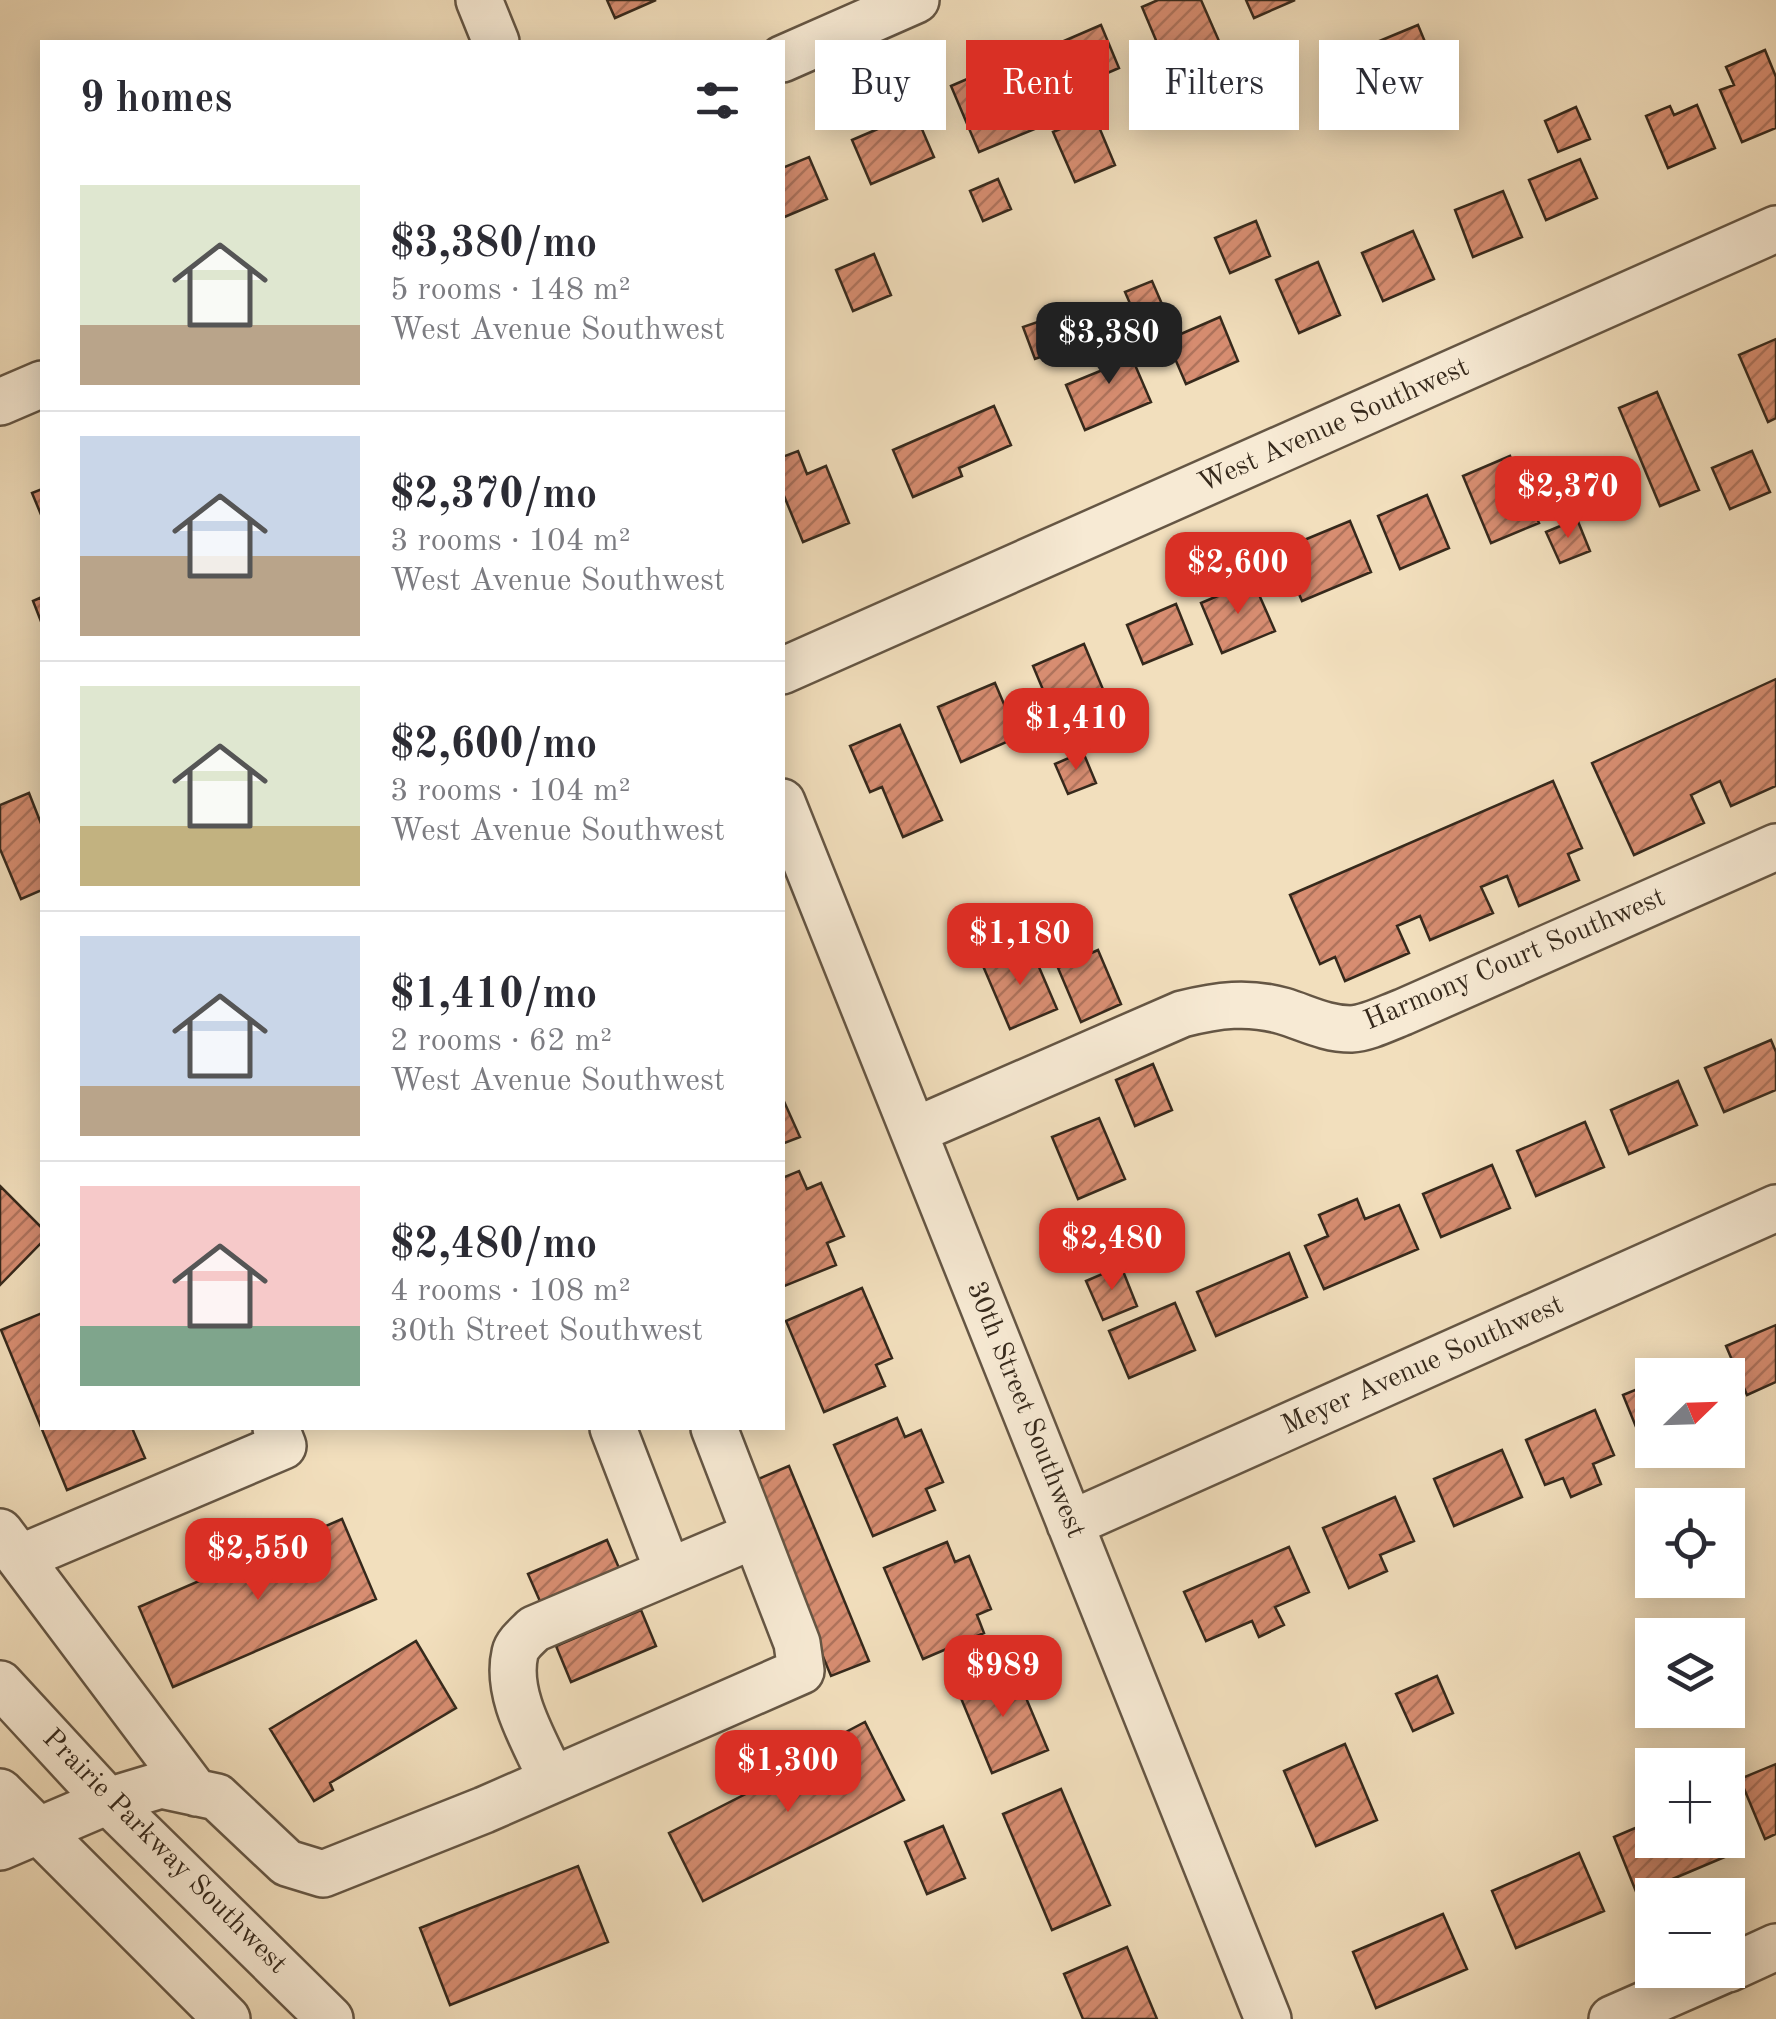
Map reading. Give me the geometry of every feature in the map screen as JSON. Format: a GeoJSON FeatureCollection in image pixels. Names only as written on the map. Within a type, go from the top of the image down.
{"type":"FeatureCollection","features":[{"type":"Feature","properties":{"kind":"street"},"geometry":{"type":"LineString","coordinates":[[480,0],[495,40]]}},
{"type":"Feature","properties":{"kind":"street"},"geometry":{"type":"LineString","coordinates":[[785,58],[916,0]]}},
{"type":"Feature","properties":{"kind":"street","name":"West Avenue Southwest"},"geometry":{"type":"LineString","coordinates":[[785,670],[1776,229]]}},
{"type":"Feature","properties":{"kind":"street"},"geometry":{"type":"LineString","coordinates":[[0,402],[40,385]]}},
{"type":"Feature","properties":{"kind":"street","name":"30th Street Southwest"},"geometry":{"type":"LineString","coordinates":[[785,809],[1268,2019]]}},
{"type":"Feature","properties":{"kind":"street","name":"Harmony Court Southwest"},"geometry":{"type":"LineString","coordinates":[[914,1131],[1201,1009],[1246,1004],[1282,1011],[1324,1026],[1355,1029],[1404,1012],[1776,848]]}},
{"type":"Feature","properties":{"kind":"street","name":"Meyer Avenue Southwest"},"geometry":{"type":"LineString","coordinates":[[1070,1524],[1776,1208]]}},
{"type":"Feature","properties":{"kind":"street"},"geometry":{"type":"LineString","coordinates":[[196,1793],[10,1545],[283,1446],[277,1430]]}},
{"type":"Feature","properties":{"kind":"street"},"geometry":{"type":"LineString","coordinates":[[614,1430],[668,1572]]}},
{"type":"Feature","properties":{"kind":"street"},"geometry":{"type":"LineString","coordinates":[[19,1839],[108,1801],[161,1785],[217,1797],[287,1863],[323,1874],[484,1810],[802,1671],[797,1642],[715,1430]]}},
{"type":"Feature","properties":{"kind":"street"},"geometry":{"type":"LineString","coordinates":[[552,1780],[514,1686],[515,1650],[534,1628],[754,1535]]}},
{"type":"Feature","properties":{"kind":"street","name":"Prairie Parkway Southwest"},"geometry":{"type":"LineString","coordinates":[[0,1684],[108,1801],[330,2019]]}},
{"type":"Feature","properties":{"kind":"street"},"geometry":{"type":"LineString","coordinates":[[0,1792],[19,1839],[227,2019]]}},
{"type":"Feature","properties":{"kind":"street"},"geometry":{"type":"LineString","coordinates":[[1745,1961],[1776,1947]]}},
{"type":"Feature","properties":{"kind":"street"},"geometry":{"type":"LineString","coordinates":[[1612,2019],[1683,1988]]}},
{"type":"Feature","properties":{"kind":"building"},"geometry":{"type":"Polygon","coordinates":[[[607,0],[656,0],[615,18],[607,0]]]}},
{"type":"Feature","properties":{"kind":"building"},"geometry":{"type":"Polygon","coordinates":[[[1158,0],[1201,0],[1219,40],[1156,40],[1142,7],[1158,0]]]}},
{"type":"Feature","properties":{"kind":"building"},"geometry":{"type":"Polygon","coordinates":[[[1246,0],[1295,0],[1254,18],[1246,0]]]}},
{"type":"Feature","properties":{"kind":"building"},"geometry":{"type":"Polygon","coordinates":[[[1101,25],[1107,40],[1066,40],[1101,25]]]}},
{"type":"Feature","properties":{"kind":"building"},"geometry":{"type":"Polygon","coordinates":[[[1418,25],[1424,40],[1382,40],[1418,25]]]}},
{"type":"Feature","properties":{"kind":"building"},"geometry":{"type":"Polygon","coordinates":[[[1109,44],[1119,68],[1109,72],[1109,44]]]}},
{"type":"Feature","properties":{"kind":"building"},"geometry":{"type":"Polygon","coordinates":[[[1765,50],[1776,77],[1776,128],[1742,142],[1720,90],[1734,85],[1726,67],[1765,50]]]}},
{"type":"Feature","properties":{"kind":"building"},"geometry":{"type":"Polygon","coordinates":[[[966,80],[966,121],[951,86],[966,80]]]}},
{"type":"Feature","properties":{"kind":"building"},"geometry":{"type":"Polygon","coordinates":[[[1697,105],[1715,148],[1668,168],[1646,116],[1670,106],[1674,115],[1697,105]]]}},
{"type":"Feature","properties":{"kind":"building"},"geometry":{"type":"Polygon","coordinates":[[[1576,107],[1590,139],[1558,152],[1545,121],[1576,107]]]}},
{"type":"Feature","properties":{"kind":"building"},"geometry":{"type":"Polygon","coordinates":[[[875,130],[922,130],[934,157],[871,184],[852,140],[875,130]]]}},
{"type":"Feature","properties":{"kind":"building"},"geometry":{"type":"Polygon","coordinates":[[[970,130],[1032,130],[979,152],[970,130]]]}},
{"type":"Feature","properties":{"kind":"building"},"geometry":{"type":"Polygon","coordinates":[[[1100,130],[1115,165],[1075,182],[1053,132],[1100,130]]]}},
{"type":"Feature","properties":{"kind":"building"},"geometry":{"type":"Polygon","coordinates":[[[809,157],[827,199],[785,217],[785,167],[809,157]]]}},
{"type":"Feature","properties":{"kind":"building"},"geometry":{"type":"Polygon","coordinates":[[[1580,159],[1597,198],[1546,220],[1529,180],[1580,159]]]}},
{"type":"Feature","properties":{"kind":"building"},"geometry":{"type":"Polygon","coordinates":[[[998,179],[1011,209],[983,221],[970,191],[998,179]]]}},
{"type":"Feature","properties":{"kind":"building"},"geometry":{"type":"Polygon","coordinates":[[[1503,191],[1522,237],[1473,257],[1455,210],[1503,191]]]}},
{"type":"Feature","properties":{"kind":"building"},"geometry":{"type":"Polygon","coordinates":[[[1256,221],[1270,256],[1230,273],[1215,238],[1256,221]]]}},
{"type":"Feature","properties":{"kind":"building"},"geometry":{"type":"Polygon","coordinates":[[[1413,231],[1434,279],[1383,301],[1362,253],[1413,231]]]}},
{"type":"Feature","properties":{"kind":"building"},"geometry":{"type":"Polygon","coordinates":[[[874,254],[891,295],[853,311],[836,270],[874,254]]]}},
{"type":"Feature","properties":{"kind":"building"},"geometry":{"type":"Polygon","coordinates":[[[1318,262],[1340,315],[1299,333],[1276,280],[1318,262]]]}},
{"type":"Feature","properties":{"kind":"building"},"geometry":{"type":"Polygon","coordinates":[[[1152,281],[1168,318],[1141,329],[1125,292],[1152,281]]]}},
{"type":"Feature","properties":{"kind":"building"},"geometry":{"type":"Polygon","coordinates":[[[1052,317],[1064,349],[1035,359],[1023,327],[1052,317]]]}},
{"type":"Feature","properties":{"kind":"building"},"geometry":{"type":"Polygon","coordinates":[[[1220,317],[1238,361],[1186,384],[1167,340],[1220,317]]]}},
{"type":"Feature","properties":{"kind":"building"},"geometry":{"type":"Polygon","coordinates":[[[1123,337],[1151,402],[1085,430],[1066,385],[1105,369],[1097,348],[1123,337]]]}},
{"type":"Feature","properties":{"kind":"building"},"geometry":{"type":"Polygon","coordinates":[[[1776,339],[1776,418],[1768,422],[1739,355],[1776,339]]]}},
{"type":"Feature","properties":{"kind":"building"},"geometry":{"type":"Polygon","coordinates":[[[1657,392],[1699,490],[1660,506],[1619,408],[1657,392]]]}},
{"type":"Feature","properties":{"kind":"building"},"geometry":{"type":"Polygon","coordinates":[[[994,406],[1011,445],[959,468],[962,476],[913,497],[893,450],[994,406]]]}},
{"type":"Feature","properties":{"kind":"building"},"geometry":{"type":"Polygon","coordinates":[[[798,451],[807,474],[826,466],[849,523],[803,542],[785,498],[785,456],[798,451]]]}},
{"type":"Feature","properties":{"kind":"building"},"geometry":{"type":"Polygon","coordinates":[[[1752,451],[1770,492],[1730,509],[1712,468],[1752,451]]]}},
{"type":"Feature","properties":{"kind":"building"},"geometry":{"type":"Polygon","coordinates":[[[1510,456],[1539,523],[1491,543],[1463,476],[1510,456]]]}},
{"type":"Feature","properties":{"kind":"building"},"geometry":{"type":"Polygon","coordinates":[[[40,490],[40,512],[32,493],[40,490]]]}},
{"type":"Feature","properties":{"kind":"building"},"geometry":{"type":"Polygon","coordinates":[[[1427,495],[1449,548],[1400,569],[1378,516],[1427,495]]]}},
{"type":"Feature","properties":{"kind":"building"},"geometry":{"type":"Polygon","coordinates":[[[1577,519],[1590,551],[1560,563],[1546,532],[1577,519]]]}},
{"type":"Feature","properties":{"kind":"building"},"geometry":{"type":"Polygon","coordinates":[[[1350,521],[1371,572],[1302,601],[1280,550],[1350,521]]]}},
{"type":"Feature","properties":{"kind":"building"},"geometry":{"type":"Polygon","coordinates":[[[1253,581],[1275,631],[1222,653],[1201,603],[1253,581]]]}},
{"type":"Feature","properties":{"kind":"building"},"geometry":{"type":"Polygon","coordinates":[[[40,598],[40,619],[33,601],[40,598]]]}},
{"type":"Feature","properties":{"kind":"building"},"geometry":{"type":"Polygon","coordinates":[[[1176,604],[1192,644],[1143,664],[1127,625],[1176,604]]]}},
{"type":"Feature","properties":{"kind":"building"},"geometry":{"type":"Polygon","coordinates":[[[1084,644],[1105,694],[1054,716],[1033,666],[1084,644]]]}},
{"type":"Feature","properties":{"kind":"building"},"geometry":{"type":"Polygon","coordinates":[[[1776,679],[1776,786],[1731,806],[1720,781],[1691,795],[1704,823],[1634,855],[1592,763],[1776,679]]]}},
{"type":"Feature","properties":{"kind":"building"},"geometry":{"type":"Polygon","coordinates":[[[995,683],[1018,737],[961,762],[938,707],[995,683]]]}},
{"type":"Feature","properties":{"kind":"building"},"geometry":{"type":"Polygon","coordinates":[[[900,725],[942,820],[903,837],[882,787],[870,792],[850,746],[900,725]]]}},
{"type":"Feature","properties":{"kind":"building"},"geometry":{"type":"Polygon","coordinates":[[[1083,752],[1096,783],[1068,794],[1055,764],[1083,752]]]}},
{"type":"Feature","properties":{"kind":"building"},"geometry":{"type":"Polygon","coordinates":[[[1553,781],[1582,848],[1568,854],[1579,880],[1519,906],[1507,876],[1481,887],[1493,913],[1430,940],[1420,916],[1397,926],[1409,953],[1345,981],[1335,957],[1320,964],[1290,895],[1553,781]]]}},
{"type":"Feature","properties":{"kind":"building"},"geometry":{"type":"Polygon","coordinates":[[[29,793],[40,821],[40,891],[21,899],[0,849],[0,805],[29,793]]]}},
{"type":"Feature","properties":{"kind":"building"},"geometry":{"type":"Polygon","coordinates":[[[1030,946],[1057,1009],[1010,1029],[983,966],[1030,946]]]}},
{"type":"Feature","properties":{"kind":"building"},"geometry":{"type":"Polygon","coordinates":[[[1098,950],[1121,1004],[1081,1022],[1058,968],[1098,950]]]}},
{"type":"Feature","properties":{"kind":"building"},"geometry":{"type":"Polygon","coordinates":[[[1771,1040],[1776,1052],[1776,1090],[1724,1112],[1705,1068],[1771,1040]]]}},
{"type":"Feature","properties":{"kind":"building"},"geometry":{"type":"Polygon","coordinates":[[[1153,1064],[1172,1110],[1135,1126],[1116,1080],[1153,1064]]]}},
{"type":"Feature","properties":{"kind":"building"},"geometry":{"type":"Polygon","coordinates":[[[1678,1081],[1697,1125],[1629,1154],[1611,1110],[1678,1081]]]}},
{"type":"Feature","properties":{"kind":"building"},"geometry":{"type":"Polygon","coordinates":[[[785,1104],[800,1137],[785,1143],[785,1104]]]}},
{"type":"Feature","properties":{"kind":"building"},"geometry":{"type":"Polygon","coordinates":[[[1099,1118],[1125,1179],[1078,1199],[1052,1137],[1099,1118]]]}},
{"type":"Feature","properties":{"kind":"building"},"geometry":{"type":"Polygon","coordinates":[[[1585,1122],[1604,1167],[1536,1196],[1517,1151],[1585,1122]]]}},
{"type":"Feature","properties":{"kind":"building"},"geometry":{"type":"Polygon","coordinates":[[[1492,1165],[1510,1208],[1441,1237],[1423,1194],[1492,1165]]]}},
{"type":"Feature","properties":{"kind":"building"},"geometry":{"type":"Polygon","coordinates":[[[799,1171],[807,1189],[821,1183],[844,1236],[827,1243],[836,1265],[785,1286],[785,1177],[799,1171]]]}},
{"type":"Feature","properties":{"kind":"building"},"geometry":{"type":"Polygon","coordinates":[[[0,1186],[40,1226],[40,1244],[0,1285],[0,1186]]]}},
{"type":"Feature","properties":{"kind":"building"},"geometry":{"type":"Polygon","coordinates":[[[1357,1199],[1365,1219],[1399,1205],[1418,1249],[1324,1289],[1305,1246],[1328,1236],[1319,1215],[1357,1199]]]}},
{"type":"Feature","properties":{"kind":"building"},"geometry":{"type":"Polygon","coordinates":[[[1289,1253],[1307,1297],[1216,1336],[1197,1292],[1289,1253]]]}},
{"type":"Feature","properties":{"kind":"building"},"geometry":{"type":"Polygon","coordinates":[[[1121,1266],[1137,1306],[1103,1320],[1086,1281],[1121,1266]]]}},
{"type":"Feature","properties":{"kind":"building"},"geometry":{"type":"Polygon","coordinates":[[[862,1288],[892,1358],[876,1365],[885,1386],[824,1412],[786,1321],[862,1288]]]}},
{"type":"Feature","properties":{"kind":"building"},"geometry":{"type":"Polygon","coordinates":[[[1175,1303],[1195,1350],[1129,1378],[1109,1331],[1175,1303]]]}},
{"type":"Feature","properties":{"kind":"building"},"geometry":{"type":"Polygon","coordinates":[[[40,1314],[40,1425],[1,1330],[40,1314]]]}},
{"type":"Feature","properties":{"kind":"building"},"geometry":{"type":"Polygon","coordinates":[[[1776,1325],[1776,1382],[1747,1395],[1745,1358],[1731,1358],[1726,1346],[1776,1325]]]}},
{"type":"Feature","properties":{"kind":"building"},"geometry":{"type":"Polygon","coordinates":[[[1635,1390],[1635,1424],[1623,1395],[1635,1390]]]}},
{"type":"Feature","properties":{"kind":"building"},"geometry":{"type":"Polygon","coordinates":[[[1595,1410],[1614,1455],[1593,1464],[1601,1484],[1571,1497],[1563,1478],[1545,1485],[1526,1440],[1595,1410]]]}},
{"type":"Feature","properties":{"kind":"building"},"geometry":{"type":"Polygon","coordinates":[[[897,1418],[905,1437],[921,1430],[943,1482],[926,1489],[935,1510],[873,1536],[834,1445],[897,1418]]]}},
{"type":"Feature","properties":{"kind":"building"},"geometry":{"type":"Polygon","coordinates":[[[42,1430],[133,1430],[145,1458],[67,1490],[42,1430]]]}},
{"type":"Feature","properties":{"kind":"building"},"geometry":{"type":"Polygon","coordinates":[[[1502,1450],[1522,1497],[1454,1526],[1434,1479],[1502,1450]]]}},
{"type":"Feature","properties":{"kind":"building"},"geometry":{"type":"Polygon","coordinates":[[[789,1466],[869,1661],[831,1676],[751,1482],[789,1466]]]}},
{"type":"Feature","properties":{"kind":"building"},"geometry":{"type":"Polygon","coordinates":[[[1395,1497],[1414,1541],[1380,1555],[1387,1571],[1349,1588],[1323,1528],[1395,1497]]]}},
{"type":"Feature","properties":{"kind":"building"},"geometry":{"type":"Polygon","coordinates":[[[342,1519],[376,1599],[173,1687],[139,1607],[342,1519]]]}},
{"type":"Feature","properties":{"kind":"building"},"geometry":{"type":"Polygon","coordinates":[[[607,1540],[622,1575],[543,1608],[528,1574],[607,1540]]]}},
{"type":"Feature","properties":{"kind":"building"},"geometry":{"type":"Polygon","coordinates":[[[947,1542],[955,1562],[969,1556],[991,1609],[977,1615],[984,1633],[923,1659],[884,1568],[947,1542]]]}},
{"type":"Feature","properties":{"kind":"building"},"geometry":{"type":"Polygon","coordinates":[[[1289,1547],[1309,1592],[1275,1607],[1284,1625],[1259,1637],[1252,1621],[1206,1641],[1184,1592],[1289,1547]]]}},
{"type":"Feature","properties":{"kind":"building"},"geometry":{"type":"Polygon","coordinates":[[[641,1610],[656,1646],[571,1682],[556,1646],[641,1610]]]}},
{"type":"Feature","properties":{"kind":"building"},"geometry":{"type":"Polygon","coordinates":[[[416,1641],[456,1708],[330,1783],[333,1790],[314,1801],[270,1729],[416,1641]]]}},
{"type":"Feature","properties":{"kind":"building"},"geometry":{"type":"Polygon","coordinates":[[[1013,1667],[1048,1750],[992,1773],[958,1691],[1013,1667]]]}},
{"type":"Feature","properties":{"kind":"building"},"geometry":{"type":"Polygon","coordinates":[[[1437,1676],[1453,1713],[1413,1731],[1396,1694],[1437,1676]]]}},
{"type":"Feature","properties":{"kind":"building"},"geometry":{"type":"Polygon","coordinates":[[[865,1722],[904,1800],[703,1901],[669,1833],[848,1742],[844,1733],[865,1722]]]}},
{"type":"Feature","properties":{"kind":"building"},"geometry":{"type":"Polygon","coordinates":[[[1345,1744],[1377,1820],[1316,1846],[1284,1771],[1345,1744]]]}},
{"type":"Feature","properties":{"kind":"building"},"geometry":{"type":"Polygon","coordinates":[[[1776,1764],[1776,1834],[1765,1839],[1745,1791],[1745,1777],[1776,1764]]]}},
{"type":"Feature","properties":{"kind":"building"},"geometry":{"type":"Polygon","coordinates":[[[1061,1789],[1110,1905],[1052,1930],[1003,1814],[1061,1789]]]}},
{"type":"Feature","properties":{"kind":"building"},"geometry":{"type":"Polygon","coordinates":[[[943,1826],[965,1878],[927,1894],[905,1842],[943,1826]]]}},
{"type":"Feature","properties":{"kind":"building"},"geometry":{"type":"Polygon","coordinates":[[[1635,1828],[1635,1858],[1722,1858],[1675,1878],[1635,1878],[1635,1889],[1614,1837],[1635,1828]]]}},
{"type":"Feature","properties":{"kind":"building"},"geometry":{"type":"Polygon","coordinates":[[[1579,1853],[1604,1911],[1516,1948],[1492,1891],[1579,1853]]]}},
{"type":"Feature","properties":{"kind":"building"},"geometry":{"type":"Polygon","coordinates":[[[578,1866],[608,1942],[450,2005],[420,1928],[578,1866]]]}},
{"type":"Feature","properties":{"kind":"building"},"geometry":{"type":"Polygon","coordinates":[[[1443,1914],[1467,1969],[1376,2008],[1353,1952],[1443,1914]]]}},
{"type":"Feature","properties":{"kind":"building"},"geometry":{"type":"Polygon","coordinates":[[[1127,1947],[1157,2019],[1083,2019],[1064,1974],[1127,1947]]]}}]}
